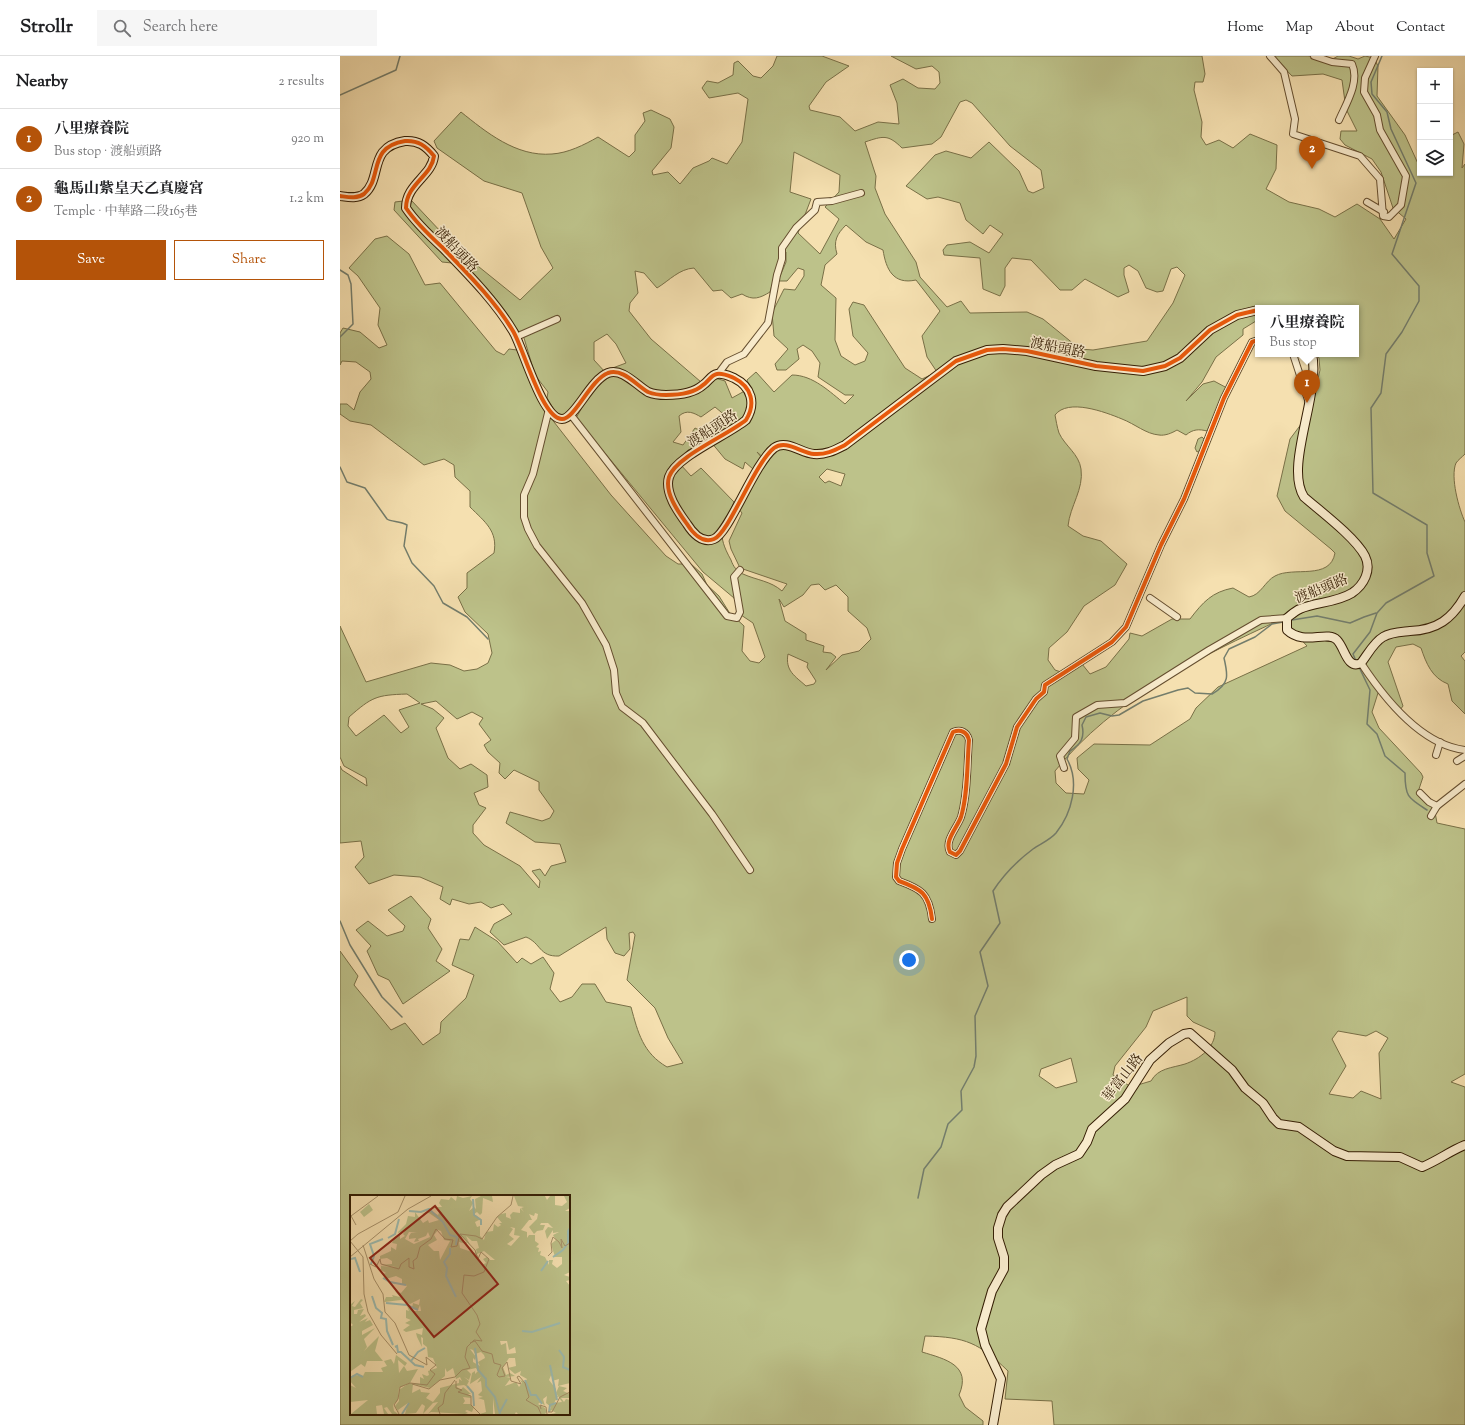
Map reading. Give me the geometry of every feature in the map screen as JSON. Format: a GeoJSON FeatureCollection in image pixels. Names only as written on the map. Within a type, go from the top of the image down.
{"type":"FeatureCollection","features":[{"type":"Feature","properties":{"kind":"street"},"geometry":{"type":"LineString","coordinates":[[1270,56],[1284,72],[1295,119],[1293,134],[1360,156],[1380,179],[1383,216],[1389,217],[1401,205],[1406,176],[1380,130],[1377,115],[1364,92],[1365,78],[1375,56]]}},
{"type":"Feature","properties":{"kind":"street"},"geometry":{"type":"LineString","coordinates":[[1314,56],[1332,62],[1352,64],[1354,70],[1351,94],[1339,120]]}},
{"type":"Feature","properties":{"kind":"street","name":"渡船頭路"},"geometry":{"type":"LineString","coordinates":[[340,196],[357,197],[363,194],[371,184],[379,157],[393,144],[413,140],[428,148],[434,156],[432,166],[409,193],[406,208],[411,216],[456,262],[498,310],[516,337],[537,388],[549,409]]}},
{"type":"Feature","properties":{"kind":"street"},"geometry":{"type":"LineString","coordinates":[[549,409],[557,418],[562,419],[571,414],[588,389],[603,376],[614,372],[622,374],[648,392],[666,395],[693,391],[703,386],[713,375],[718,374],[727,362],[744,354],[768,323],[777,275],[782,259],[782,248],[796,228],[815,210],[817,202],[832,201],[861,193]]}},
{"type":"Feature","properties":{"kind":"street"},"geometry":{"type":"LineString","coordinates":[[1367,202],[1383,210]]}},
{"type":"Feature","properties":{"kind":"street","name":"渡船頭路"},"geometry":{"type":"LineString","coordinates":[[718,374],[726,375],[744,385],[750,393],[752,402],[751,412],[746,420],[738,427],[708,444],[678,464],[668,478],[668,486],[677,510],[692,532],[707,540],[714,539],[722,532],[753,476],[774,448],[785,445],[813,454],[828,453],[845,445],[956,361],[987,350],[1003,349],[1050,355],[1096,366],[1143,371],[1154,370],[1180,358],[1210,330],[1237,315],[1255,311]]}},
{"type":"Feature","properties":{"kind":"street"},"geometry":{"type":"LineString","coordinates":[[516,337],[556,319]]}},
{"type":"Feature","properties":{"kind":"street"},"geometry":{"type":"LineString","coordinates":[[932,918],[927,897],[924,893],[915,887],[898,881],[896,876],[897,863],[924,796],[953,732],[957,730],[968,734],[969,740],[964,804],[960,820],[948,844],[950,852],[956,855],[960,851],[1006,764],[1017,728],[1036,699],[1044,692],[1045,685],[1112,642],[1126,627],[1161,545],[1184,499],[1224,398],[1252,342],[1255,341]]}},
{"type":"Feature","properties":{"kind":"street"},"geometry":{"type":"LineString","coordinates":[[1294,357],[1309,403]]}},
{"type":"Feature","properties":{"kind":"street","name":"渡船頭路"},"geometry":{"type":"LineString","coordinates":[[1312,357],[1309,403],[1298,459],[1298,488],[1304,497],[1352,540],[1364,556],[1367,564],[1365,582],[1352,593],[1323,604],[1300,609],[1287,618],[1287,630],[1293,636],[1310,639],[1332,638],[1337,640],[1349,660],[1354,664],[1360,664]]}},
{"type":"Feature","properties":{"kind":"street"},"geometry":{"type":"LineString","coordinates":[[549,409],[533,474],[524,495],[524,517],[528,529],[537,546],[582,603],[606,645],[614,670],[616,693],[622,707],[643,723],[712,814],[750,870]]}},
{"type":"Feature","properties":{"kind":"street"},"geometry":{"type":"LineString","coordinates":[[571,414],[727,616],[737,618],[740,612],[734,577],[740,570]]}},
{"type":"Feature","properties":{"kind":"street"},"geometry":{"type":"LineString","coordinates":[[1465,596],[1459,606],[1439,624],[1429,630],[1390,633],[1382,637],[1360,664],[1402,715],[1440,742],[1456,749],[1465,750]]}},
{"type":"Feature","properties":{"kind":"street"},"geometry":{"type":"LineString","coordinates":[[1150,598],[1176,617]]}},
{"type":"Feature","properties":{"kind":"street"},"geometry":{"type":"LineString","coordinates":[[1064,768],[1060,756],[1075,738],[1076,717],[1097,705],[1125,703],[1209,650],[1261,620],[1287,618]]}},
{"type":"Feature","properties":{"kind":"street"},"geometry":{"type":"LineString","coordinates":[[1436,755],[1440,742]]}},
{"type":"Feature","properties":{"kind":"street"},"geometry":{"type":"LineString","coordinates":[[1457,761],[1465,756]]}},
{"type":"Feature","properties":{"kind":"street"},"geometry":{"type":"LineString","coordinates":[[1431,816],[1437,806],[1465,784]]}},
{"type":"Feature","properties":{"kind":"street"},"geometry":{"type":"LineString","coordinates":[[1420,792],[1437,806]]}},
{"type":"Feature","properties":{"kind":"street","name":"華富山路"},"geometry":{"type":"LineString","coordinates":[[993,1425],[1001,1379],[980,1329],[992,1291],[1004,1269],[1004,1257],[998,1238],[998,1228],[1002,1215],[1007,1207],[1041,1175],[1055,1165],[1079,1154],[1088,1142],[1092,1129],[1125,1099],[1150,1060],[1169,1042],[1178,1036],[1190,1033],[1195,1036],[1217,1059],[1232,1070],[1245,1088],[1264,1103],[1273,1118],[1279,1124],[1299,1127],[1334,1151],[1347,1156],[1400,1157],[1422,1167],[1465,1145]]}},
{"type":"Feature","properties":{"kind":"green space"},"geometry":{"type":"Polygon","coordinates":[[[777,56],[822,56],[849,66],[826,82],[809,106],[810,110],[840,117],[855,131],[878,122],[899,124],[897,103],[890,85],[903,79],[918,88],[935,89],[940,83],[939,72],[932,66],[916,69],[891,56],[1202,56],[1205,74],[1203,82],[1195,82],[1194,90],[1202,122],[1201,137],[1206,145],[1219,140],[1233,148],[1250,134],[1277,145],[1276,169],[1266,189],[1289,202],[1319,209],[1335,217],[1357,204],[1380,219],[1394,239],[1406,219],[1393,208],[1381,172],[1372,159],[1345,145],[1340,139],[1341,131],[1357,131],[1346,109],[1342,80],[1323,74],[1292,76],[1273,56],[1308,56],[1331,60],[1338,56],[1349,56],[1358,59],[1365,56],[1374,58],[1378,66],[1377,96],[1405,135],[1417,161],[1417,176],[1453,176],[1453,134],[1458,132],[1464,144],[1462,168],[1465,164],[1465,454],[1456,463],[1454,476],[1458,501],[1465,522],[1465,652],[1461,656],[1465,661],[1465,714],[1452,701],[1448,684],[1434,674],[1425,659],[1421,648],[1413,644],[1396,647],[1388,662],[1403,706],[1400,710],[1386,695],[1378,693],[1372,712],[1379,728],[1421,773],[1423,777],[1419,789],[1436,803],[1435,812],[1437,823],[1465,829],[1465,1074],[1451,1082],[1465,1087],[1465,1425],[1054,1425],[1052,1401],[1005,1399],[1008,1371],[989,1354],[971,1343],[962,1340],[925,1336],[922,1352],[939,1357],[954,1365],[959,1370],[962,1377],[962,1385],[959,1395],[965,1407],[983,1421],[983,1425],[340,1425],[340,951],[358,976],[354,985],[391,1030],[405,1023],[423,1045],[440,1033],[441,1022],[466,998],[474,975],[452,965],[460,939],[469,940],[475,927],[497,941],[517,963],[522,958],[531,964],[543,957],[554,973],[550,989],[560,1002],[572,997],[582,984],[595,984],[606,1002],[631,1007],[639,1034],[652,1055],[667,1067],[683,1063],[668,1038],[655,1008],[627,980],[635,935],[633,932],[629,933],[630,949],[624,956],[615,953],[607,939],[606,927],[559,956],[552,956],[544,952],[526,937],[504,945],[490,932],[494,924],[512,914],[503,904],[491,908],[481,902],[469,904],[452,899],[450,905],[440,899],[443,887],[420,877],[394,875],[369,884],[355,867],[364,857],[361,841],[340,843],[340,766],[342,770],[367,786],[366,778],[344,766],[340,757],[340,626],[366,682],[431,663],[450,665],[464,671],[477,669],[488,663],[492,653],[488,634],[465,612],[458,597],[467,588],[467,573],[494,553],[495,545],[489,527],[470,507],[470,491],[455,477],[454,465],[444,459],[424,465],[371,425],[350,421],[340,414],[340,404],[347,404],[354,410],[360,392],[371,379],[370,372],[356,362],[342,361],[340,365],[340,333],[343,328],[360,332],[379,348],[387,345],[378,325],[380,308],[358,276],[349,268],[375,239],[387,236],[409,254],[425,285],[440,283],[496,351],[504,355],[509,349],[517,350],[547,413],[611,495],[666,556],[678,564],[691,564],[702,574],[707,585],[719,596],[729,612],[744,626],[742,651],[750,661],[759,663],[765,657],[753,623],[741,615],[734,598],[703,572],[576,418],[591,392],[610,369],[626,363],[616,344],[607,334],[594,342],[594,360],[606,373],[574,409],[563,415],[556,413],[547,398],[548,392],[535,375],[524,338],[462,264],[442,262],[394,210],[395,202],[411,200],[458,250],[520,300],[553,268],[541,247],[522,193],[484,181],[437,148],[434,141],[461,112],[502,142],[526,152],[552,154],[564,152],[598,137],[629,157],[635,151],[635,135],[645,121],[643,113],[651,110],[670,119],[674,127],[671,148],[652,171],[653,175],[668,172],[680,184],[693,168],[709,161],[712,158],[727,164],[742,142],[748,99],[738,93],[709,98],[702,88],[707,81],[718,83],[733,75],[734,63],[738,61],[753,76],[761,78],[773,66],[777,56]],[[966,100],[960,102],[941,137],[932,144],[902,148],[889,138],[876,138],[865,142],[876,176],[875,188],[885,214],[916,262],[920,277],[947,307],[961,301],[970,313],[1027,312],[1043,319],[1080,349],[1093,350],[1147,341],[1173,303],[1185,275],[1177,267],[1171,269],[1163,291],[1157,292],[1146,288],[1138,271],[1129,265],[1124,268],[1124,275],[1129,292],[1118,297],[1085,279],[1072,290],[1060,290],[1031,260],[1012,258],[1005,268],[1005,286],[1000,296],[983,289],[980,258],[944,255],[943,250],[947,245],[970,242],[989,253],[1003,234],[990,225],[983,234],[966,220],[960,203],[938,197],[927,199],[906,186],[935,155],[946,151],[971,158],[989,142],[1019,171],[1028,191],[1033,193],[1044,188],[1041,170],[1010,146],[972,103],[966,100]],[[794,152],[790,192],[811,199],[798,233],[820,254],[839,219],[825,207],[839,192],[840,175],[794,152]],[[846,225],[840,232],[836,241],[835,245],[837,254],[825,265],[821,285],[836,298],[835,340],[841,356],[855,365],[865,361],[868,353],[853,336],[849,309],[853,302],[864,305],[905,368],[922,379],[937,372],[927,357],[922,336],[940,311],[916,280],[908,281],[896,278],[886,263],[883,250],[866,242],[846,225]],[[782,252],[770,292],[756,298],[742,294],[731,298],[722,290],[713,291],[694,268],[684,270],[657,288],[644,273],[635,271],[638,293],[630,303],[629,311],[651,339],[701,382],[715,378],[725,381],[732,398],[750,388],[747,380],[756,372],[774,392],[792,375],[800,376],[821,385],[845,404],[854,395],[845,395],[818,377],[820,363],[812,351],[803,345],[797,349],[799,359],[786,370],[777,370],[775,364],[788,349],[774,336],[772,313],[784,289],[795,290],[804,276],[804,270],[798,268],[787,281],[778,281],[786,262],[786,252],[782,252]],[[1255,305],[1255,322],[1243,329],[1243,335],[1216,357],[1202,382],[1186,401],[1203,384],[1214,381],[1227,388],[1207,431],[1196,430],[1186,435],[1177,430],[1166,435],[1154,434],[1145,431],[1127,421],[1087,408],[1069,407],[1061,410],[1055,415],[1059,433],[1075,454],[1081,469],[1081,484],[1071,511],[1068,526],[1083,536],[1101,541],[1127,564],[1115,585],[1084,606],[1067,632],[1049,648],[1048,660],[1055,670],[1061,672],[1082,664],[1090,674],[1106,667],[1129,639],[1130,633],[1142,636],[1172,619],[1190,619],[1208,599],[1219,592],[1233,588],[1249,597],[1253,596],[1257,594],[1268,581],[1275,576],[1283,573],[1319,570],[1332,562],[1335,553],[1285,511],[1277,496],[1290,439],[1311,411],[1320,370],[1318,357],[1359,357],[1359,305],[1255,305]],[[715,407],[701,417],[690,412],[679,416],[681,432],[673,442],[683,445],[695,428],[703,432],[718,426],[727,417],[715,407]],[[711,442],[688,450],[680,464],[691,476],[701,468],[734,502],[722,531],[723,543],[733,564],[739,572],[768,583],[782,591],[787,584],[740,568],[729,541],[742,513],[738,508],[766,460],[757,452],[762,458],[753,469],[745,462],[743,469],[725,459],[711,442]],[[827,469],[819,477],[825,483],[829,481],[841,486],[845,474],[827,469]],[[819,584],[811,585],[803,595],[784,607],[779,599],[785,621],[806,634],[806,640],[824,646],[823,652],[831,653],[836,657],[826,670],[842,655],[859,651],[871,639],[867,628],[848,611],[848,597],[836,585],[825,590],[819,584]],[[1282,619],[1189,665],[1131,701],[1078,745],[1055,771],[1056,783],[1066,793],[1084,794],[1089,780],[1078,769],[1077,758],[1094,744],[1150,745],[1190,719],[1196,708],[1218,687],[1307,646],[1282,619]],[[788,654],[787,660],[789,669],[806,686],[814,684],[816,681],[807,667],[808,663],[788,654]],[[407,694],[381,696],[369,701],[349,717],[348,726],[356,736],[384,715],[401,733],[409,727],[399,710],[420,703],[407,694]],[[436,701],[421,704],[433,709],[444,718],[436,728],[448,758],[460,769],[471,764],[487,775],[488,787],[474,793],[479,805],[486,808],[473,825],[473,833],[484,845],[520,866],[539,888],[540,881],[532,871],[540,869],[545,876],[551,866],[566,862],[560,844],[535,842],[506,823],[510,812],[542,821],[550,818],[554,811],[539,790],[539,782],[514,770],[505,779],[499,773],[500,763],[488,752],[484,745],[491,740],[479,724],[483,718],[472,712],[457,719],[436,701]],[[1187,997],[1153,1011],[1146,1027],[1115,1066],[1113,1075],[1131,1087],[1151,1081],[1157,1073],[1161,1071],[1191,1062],[1201,1056],[1206,1052],[1214,1037],[1215,1032],[1193,1022],[1187,1016],[1187,997]],[[1338,1031],[1332,1039],[1346,1066],[1329,1094],[1353,1098],[1361,1091],[1381,1099],[1379,1053],[1388,1038],[1376,1031],[1366,1036],[1338,1031]],[[1071,1058],[1041,1069],[1039,1076],[1056,1088],[1077,1082],[1071,1058]]]}},
{"type":"Feature","properties":{"kind":"green space"},"geometry":{"type":"Polygon","coordinates":[[[1202,437],[1205,440],[1201,450],[1197,452],[1195,448],[1198,439],[1202,437]]]}},
{"type":"Feature","properties":{"kind":"green space"},"geometry":{"type":"Polygon","coordinates":[[[411,896],[431,919],[428,928],[442,949],[436,961],[450,971],[403,1004],[389,980],[378,975],[367,951],[371,946],[356,930],[368,921],[387,936],[403,931],[405,926],[388,910],[411,896]]]}},
{"type":"Feature","properties":{"kind":"waterway"},"geometry":{"type":"LineString","coordinates":[[340,95],[396,70],[400,56]]}},
{"type":"Feature","properties":{"kind":"waterway"},"geometry":{"type":"LineString","coordinates":[[1356,661],[1353,654],[1370,632],[1377,613],[1386,603],[1434,576],[1427,553],[1427,525],[1373,493],[1371,408],[1381,393],[1386,354],[1402,332],[1419,301],[1419,286],[1392,254],[1416,183],[1391,129],[1387,112],[1372,94],[1371,82],[1382,56]]}},
{"type":"Feature","properties":{"kind":"waterway"},"geometry":{"type":"LineString","coordinates":[[340,270],[348,275],[351,284],[353,324],[340,337]]}},
{"type":"Feature","properties":{"kind":"waterway"},"geometry":{"type":"LineString","coordinates":[[340,467],[347,482],[365,488],[387,519],[407,525],[404,546],[412,563],[434,586],[443,603],[467,617],[488,639]]}},
{"type":"Feature","properties":{"kind":"waterway"},"geometry":{"type":"LineString","coordinates":[[1292,620],[1317,616],[1350,623],[1376,613]]}},
{"type":"Feature","properties":{"kind":"waterway"},"geometry":{"type":"LineString","coordinates":[[918,1198],[924,1169],[941,1147],[948,1124],[962,1110],[961,1091],[974,1067],[976,1056],[975,1016],[988,986],[980,952],[1000,923],[993,891],[1006,873],[1016,863],[1033,849],[1048,840],[1062,825],[1070,807],[1073,787],[1073,777],[1067,759],[1070,751],[1077,746],[1081,740],[1083,734],[1082,725],[1086,717],[1100,713],[1112,716],[1119,715],[1143,701],[1188,688],[1195,693],[1212,694],[1225,683],[1227,674],[1224,658],[1229,649],[1255,637],[1272,624],[1283,622]]}},
{"type":"Feature","properties":{"kind":"waterway"},"geometry":{"type":"LineString","coordinates":[[1359,667],[1370,690],[1367,724],[1377,734],[1385,756],[1405,773],[1406,787],[1409,796],[1416,803],[1427,810]]}},
{"type":"Feature","properties":{"kind":"waterway"},"geometry":{"type":"LineString","coordinates":[[340,921],[350,945],[382,997],[402,1017]]}},
{"type":"Feature","properties":{"kind":"cycle path"},"geometry":{"type":"LineString","coordinates":[[340,196],[355,197],[364,194],[370,187],[373,180],[380,156],[393,144],[410,141],[421,144],[428,149],[434,156],[432,163],[429,169],[414,186],[407,200],[406,208],[423,229],[481,288],[506,320],[517,339],[540,395],[547,408],[555,416],[562,419],[567,417],[578,406],[601,377],[608,373],[614,372],[624,375],[648,392],[659,395],[675,395],[690,392],[699,388],[717,374],[724,374],[734,378],[745,386],[751,402],[751,408],[746,420],[691,454],[673,469],[669,477],[668,483],[670,496],[676,509],[692,530],[705,540],[714,539],[720,534],[758,468],[766,456],[774,448],[783,445],[814,454],[826,453],[838,449],[956,361],[987,350],[1003,349],[1027,351],[1096,366],[1143,371],[1165,366],[1180,358],[1210,330],[1237,315],[1255,311]]}},
{"type":"Feature","properties":{"kind":"cycle path"},"geometry":{"type":"LineString","coordinates":[[932,919],[929,903],[923,893],[899,881],[896,877],[897,863],[953,732],[963,732],[967,735],[969,740],[966,789],[963,808],[961,817],[949,843],[950,852],[956,855],[960,851],[1006,764],[1017,727],[1036,699],[1044,692],[1045,685],[1112,642],[1126,627],[1161,545],[1184,499],[1224,398],[1252,342],[1255,341]]}},
{"type":"Feature","properties":{"kind":"place","name":"龜馬山紫皇天乙真慶宮"},"geometry":{"type":"Point","coordinates":[1312,169]}},
{"type":"Feature","properties":{"kind":"place","name":"八里療養院"},"geometry":{"type":"Point","coordinates":[1307,403]}}]}
